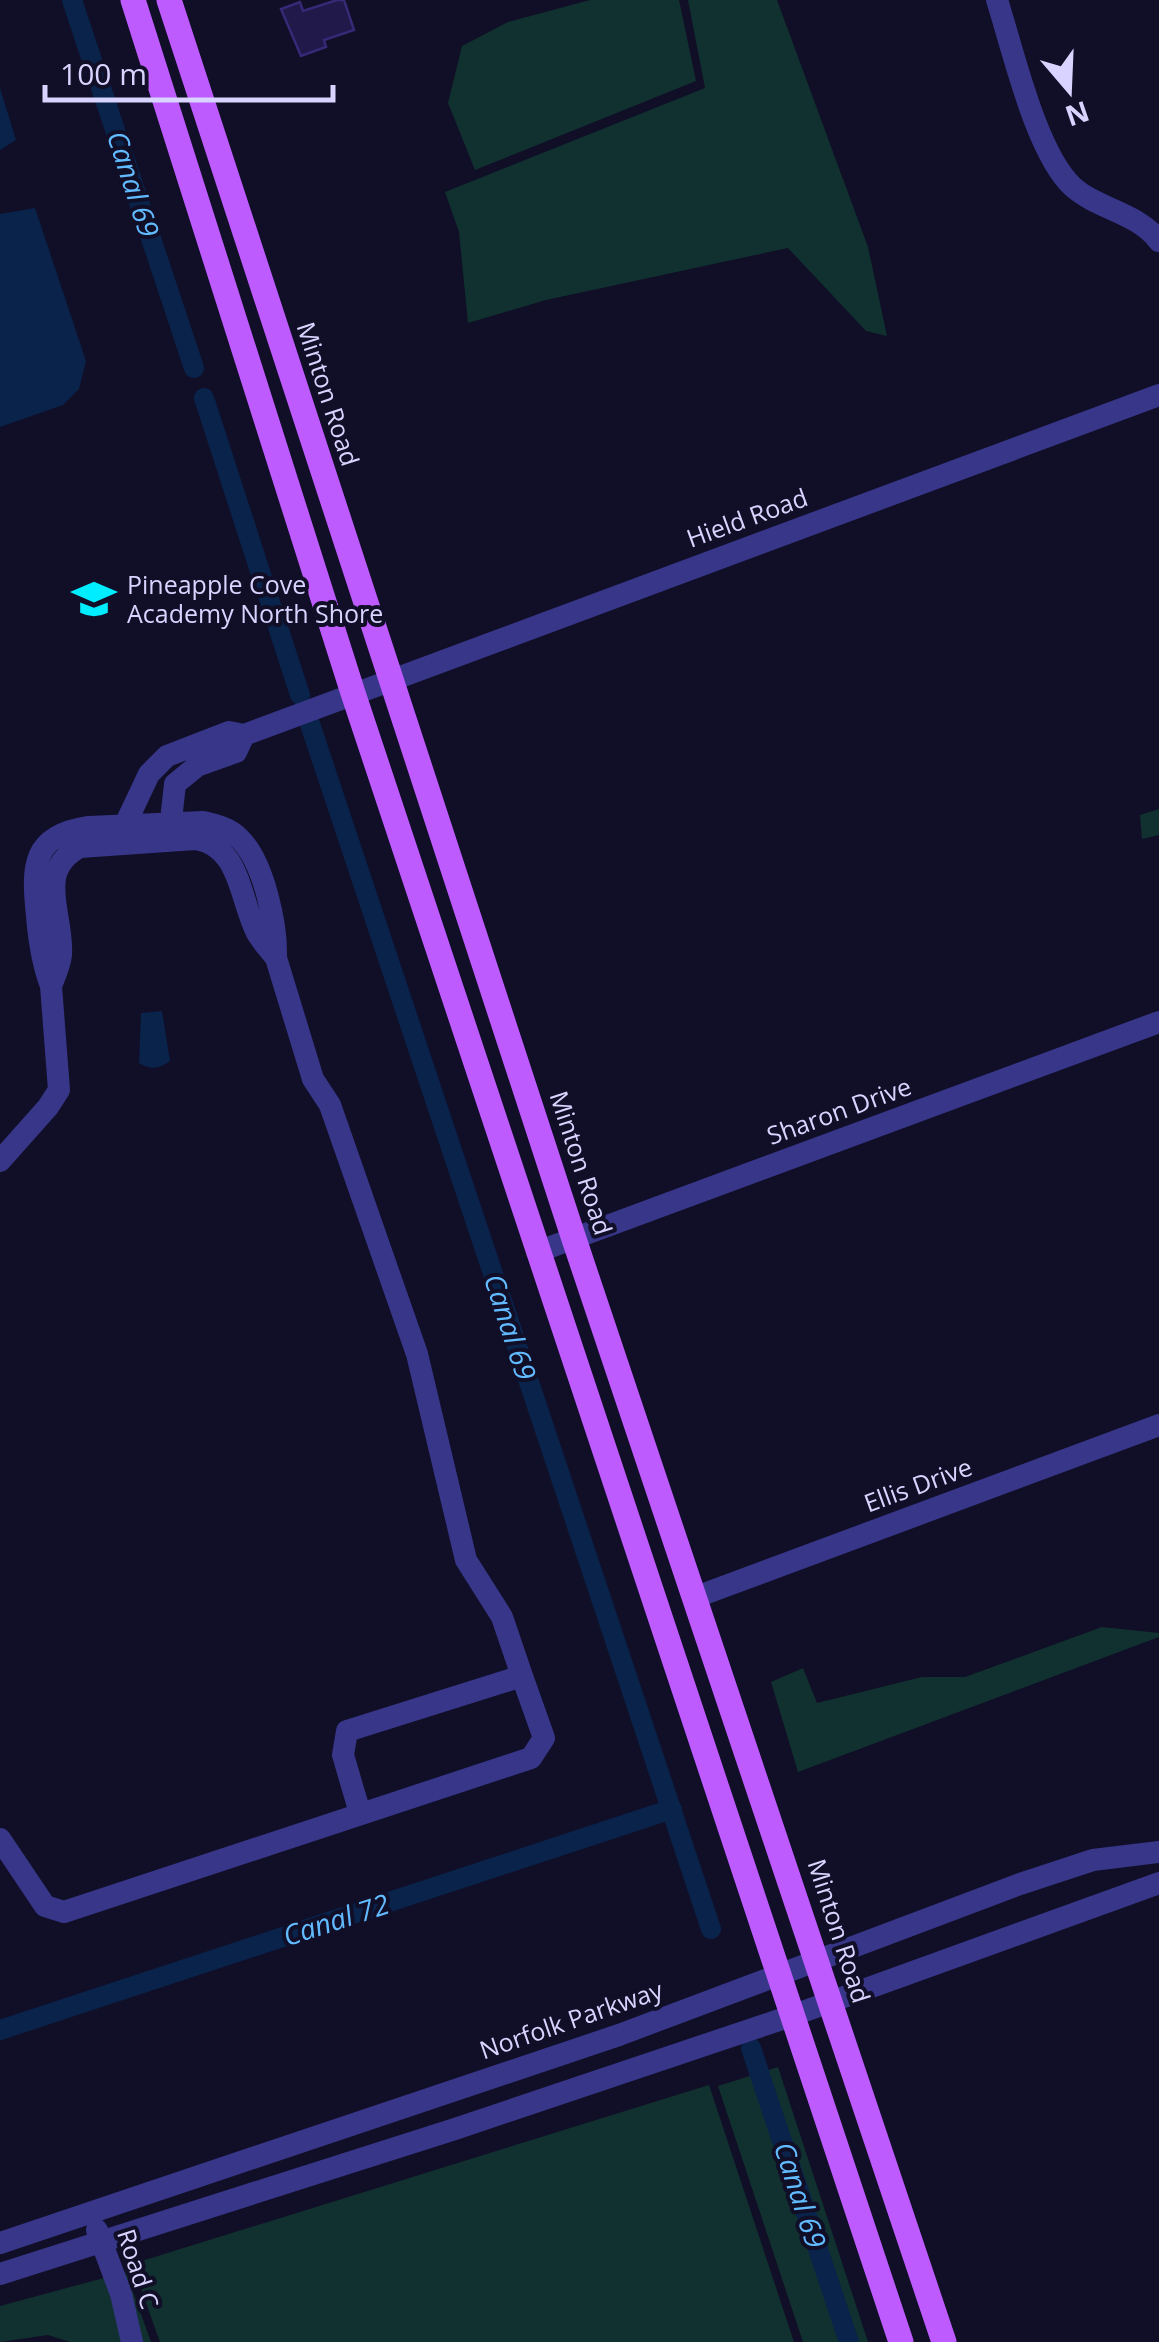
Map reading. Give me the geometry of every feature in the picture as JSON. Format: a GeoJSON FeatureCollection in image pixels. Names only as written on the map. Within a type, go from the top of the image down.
{"type":"FeatureCollection","features":[{"type":"Feature","properties":{"kind":"main road"},"geometry":{"type":"LineString","coordinates":[[133,0],[537,1252],[901,2342]]}},
{"type":"Feature","properties":{"kind":"main road","name":"Minton Road"},"geometry":{"type":"LineString","coordinates":[[170,0],[389,680],[944,2342]]}},
{"type":"Feature","properties":{"kind":"main road"},"geometry":{"type":"LineString","coordinates":[[249,366],[282,397],[300,450],[326,485]]}},
{"type":"Feature","properties":{"kind":"street"},"geometry":{"type":"LineString","coordinates":[[997,0],[1053,166],[1076,190],[1131,217],[1159,241]]}},
{"type":"Feature","properties":{"kind":"street","name":"Hield Road"},"geometry":{"type":"LineString","coordinates":[[244,735],[1159,395]]}},
{"type":"Feature","properties":{"kind":"street"},"geometry":{"type":"LineString","coordinates":[[121,834],[149,774],[167,756],[229,732],[244,735],[236,752],[197,766],[174,784],[170,832]]}},
{"type":"Feature","properties":{"kind":"street"},"geometry":{"type":"LineString","coordinates":[[0,1161],[59,1090],[52,986],[41,960],[49,934],[33,875],[40,854],[52,839],[71,830],[170,832],[208,841],[224,850],[261,912],[258,935],[276,958],[314,1079],[330,1105],[416,1354],[466,1560],[502,1618],[544,1738],[531,1758],[64,1912],[45,1906],[0,1839]]}},
{"type":"Feature","properties":{"kind":"street","name":"Sharon Drive"},"geometry":{"type":"LineString","coordinates":[[537,1252],[1159,1022]]}},
{"type":"Feature","properties":{"kind":"street","name":"Ellis Drive"},"geometry":{"type":"LineString","coordinates":[[696,1597],[1159,1425]]}},
{"type":"Feature","properties":{"kind":"street"},"geometry":{"type":"LineString","coordinates":[[360,1813],[343,1755],[347,1731],[522,1676]]}},
{"type":"Feature","properties":{"kind":"street","name":"Norfolk Parkway"},"geometry":{"type":"LineString","coordinates":[[0,2244],[619,2034],[1075,1866],[1159,1852]]}},
{"type":"Feature","properties":{"kind":"street"},"geometry":{"type":"LineString","coordinates":[[0,2274],[794,2015],[1159,1883]]}},
{"type":"Feature","properties":{"kind":"street","name":"Road C"},"geometry":{"type":"LineString","coordinates":[[91,2213],[120,2294],[132,2342]]}},
{"type":"Feature","properties":{"kind":"green space"},"geometry":{"type":"Polygon","coordinates":[[[590,0],[679,0],[696,81],[475,170],[448,103],[462,46],[508,22],[590,0]]]}},
{"type":"Feature","properties":{"kind":"green space"},"geometry":{"type":"Polygon","coordinates":[[[688,0],[777,0],[868,247],[887,336],[866,331],[788,248],[546,300],[468,323],[459,232],[445,192],[705,88],[688,0]]]}},
{"type":"Feature","properties":{"kind":"green space"},"geometry":{"type":"Polygon","coordinates":[[[1159,809],[1159,835],[1142,839],[1140,815],[1159,809]]]}},
{"type":"Feature","properties":{"kind":"green space"},"geometry":{"type":"Polygon","coordinates":[[[1102,1627],[1159,1633],[1159,1637],[798,1772],[771,1682],[803,1668],[817,1703],[922,1677],[965,1677],[1102,1627]]]}},
{"type":"Feature","properties":{"kind":"green space"},"geometry":{"type":"Polygon","coordinates":[[[778,2067],[868,2342],[803,2342],[718,2086],[778,2067]]]}},
{"type":"Feature","properties":{"kind":"green space"},"geometry":{"type":"Polygon","coordinates":[[[709,2085],[794,2342],[160,2342],[132,2264],[709,2085]]]}},
{"type":"Feature","properties":{"kind":"green space"},"geometry":{"type":"Polygon","coordinates":[[[126,2272],[151,2342],[70,2342],[48,2335],[0,2342],[0,2306],[126,2272]]]}},
{"type":"Feature","properties":{"kind":"water"},"geometry":{"type":"Polygon","coordinates":[[[0,88],[16,140],[0,150],[0,88]]]}},
{"type":"Feature","properties":{"kind":"water"},"geometry":{"type":"Polygon","coordinates":[[[35,208],[86,361],[79,389],[63,405],[0,427],[0,214],[35,208]]]}},
{"type":"Feature","properties":{"kind":"water"},"geometry":{"type":"Polygon","coordinates":[[[162,1011],[170,1061],[159,1067],[147,1067],[139,1063],[141,1013],[162,1011]]]}},
{"type":"Feature","properties":{"kind":"building"},"geometry":{"type":"Polygon","coordinates":[[[344,0],[354,30],[324,40],[326,47],[301,56],[281,9],[300,2],[303,11],[344,0]]]}},
{"type":"Feature","properties":{"kind":"waterway","name":"Canal 69"},"geometry":{"type":"LineString","coordinates":[[72,0],[194,368]]}},
{"type":"Feature","properties":{"kind":"waterway","name":"Canal 69"},"geometry":{"type":"LineString","coordinates":[[204,398],[300,695]]}},
{"type":"Feature","properties":{"kind":"waterway","name":"Canal 69"},"geometry":{"type":"LineString","coordinates":[[310,724],[711,1929]]}},
{"type":"Feature","properties":{"kind":"waterway","name":"Canal 72"},"geometry":{"type":"LineString","coordinates":[[0,2030],[672,1809]]}},
{"type":"Feature","properties":{"kind":"waterway","name":"Canal 69"},"geometry":{"type":"LineString","coordinates":[[751,2048],[849,2342]]}},
{"type":"Feature","properties":{"kind":"place","name":"Pineapple Cove Academy North Shore"},"geometry":{"type":"Point","coordinates":[94,599]}}]}
